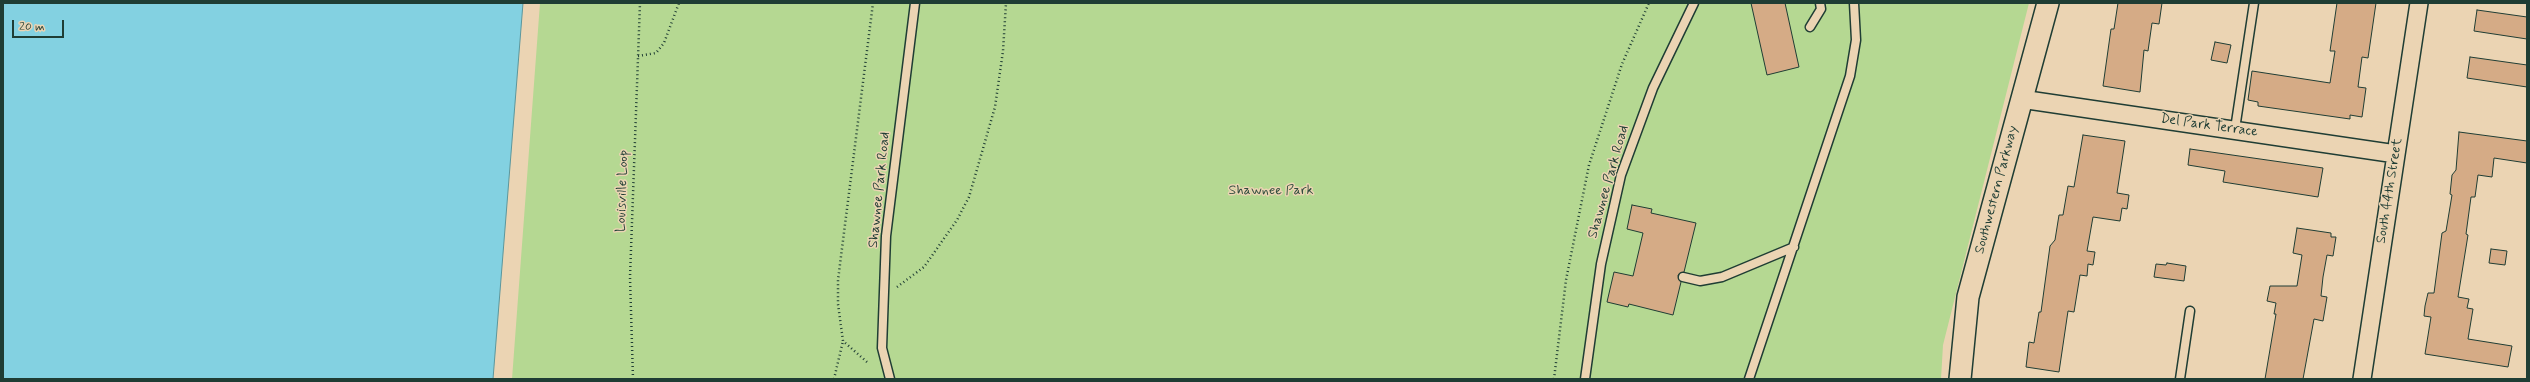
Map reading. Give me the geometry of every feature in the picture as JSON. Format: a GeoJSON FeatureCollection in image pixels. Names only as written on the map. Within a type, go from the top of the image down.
{"type":"FeatureCollection","features":[{"type":"Feature","properties":{"kind":"street","name":"Southwestern Parkway"},"geometry":{"type":"LineString","coordinates":[[1960,379],[1968,297],[2048,3]]}},
{"type":"Feature","properties":{"kind":"street","name":"South 44th Street"},"geometry":{"type":"LineString","coordinates":[[2362,379],[2419,3]]}},
{"type":"Feature","properties":{"kind":"street","name":"Del Park Terrace"},"geometry":{"type":"LineString","coordinates":[[2022,99],[2235,129],[2396,154]]}},
{"type":"Feature","properties":{"kind":"lane","name":"Shawnee Park Road"},"geometry":{"type":"LineString","coordinates":[[890,379],[882,348],[886,236],[915,3]]}},
{"type":"Feature","properties":{"kind":"lane","name":"Shawnee Park Road"},"geometry":{"type":"LineString","coordinates":[[1585,379],[1600,264],[1621,176],[1653,88],[1694,3]]}},
{"type":"Feature","properties":{"kind":"lane"},"geometry":{"type":"LineString","coordinates":[[1810,27],[1821,8],[1820,3]]}},
{"type":"Feature","properties":{"kind":"lane"},"geometry":{"type":"LineString","coordinates":[[1749,379],[1850,76],[1856,40],[1854,3]]}},
{"type":"Feature","properties":{"kind":"lane"},"geometry":{"type":"LineString","coordinates":[[2235,129],[2254,3]]}},
{"type":"Feature","properties":{"kind":"lane"},"geometry":{"type":"LineString","coordinates":[[1683,277],[1700,281],[1722,277],[1794,247]]}},
{"type":"Feature","properties":{"kind":"lane"},"geometry":{"type":"LineString","coordinates":[[2180,379],[2190,310]]}},
{"type":"Feature","properties":{"kind":"path","name":"Louisville Loop"},"geometry":{"type":"LineString","coordinates":[[633,379],[630,277],[640,3]]}},
{"type":"Feature","properties":{"kind":"path"},"geometry":{"type":"LineString","coordinates":[[638,56],[656,54],[664,43],[679,3]]}},
{"type":"Feature","properties":{"kind":"path"},"geometry":{"type":"LineString","coordinates":[[834,379],[843,341],[838,304],[838,280],[873,3]]}},
{"type":"Feature","properties":{"kind":"path"},"geometry":{"type":"LineString","coordinates":[[884,296],[924,267],[957,220],[969,197],[995,107],[1003,51],[1006,3]]}},
{"type":"Feature","properties":{"kind":"path"},"geometry":{"type":"LineString","coordinates":[[1554,379],[1566,280],[1589,165],[1622,64],[1649,3]]}},
{"type":"Feature","properties":{"kind":"path"},"geometry":{"type":"LineString","coordinates":[[843,341],[867,362]]}},
{"type":"Feature","properties":{"kind":"green space","name":"Shawnee Park"},"geometry":{"type":"Polygon","coordinates":[[[540,3],[2029,3],[1943,345],[1941,379],[512,379],[540,3]]]}},
{"type":"Feature","properties":{"kind":"water"},"geometry":{"type":"Polygon","coordinates":[[[3,3],[523,3],[493,379],[3,379],[3,3]]]}},
{"type":"Feature","properties":{"kind":"building"},"geometry":{"type":"Polygon","coordinates":[[[1751,3],[1785,3],[1799,67],[1767,75],[1751,3]]]}},
{"type":"Feature","properties":{"kind":"building"},"geometry":{"type":"Polygon","coordinates":[[[2118,3],[2162,3],[2159,24],[2152,23],[2148,51],[2144,50],[2140,92],[2103,86],[2111,29],[2114,29],[2118,3]]]}},
{"type":"Feature","properties":{"kind":"building"},"geometry":{"type":"Polygon","coordinates":[[[2337,3],[2376,3],[2368,58],[2362,57],[2358,87],[2366,88],[2362,117],[2350,115],[2350,119],[2258,106],[2258,102],[2248,100],[2252,71],[2330,83],[2335,51],[2330,51],[2337,3]]]}},
{"type":"Feature","properties":{"kind":"building"},"geometry":{"type":"Polygon","coordinates":[[[2477,10],[2527,17],[2527,39],[2474,31],[2477,10]]]}},
{"type":"Feature","properties":{"kind":"building"},"geometry":{"type":"Polygon","coordinates":[[[2215,42],[2231,45],[2227,63],[2211,60],[2215,42]]]}},
{"type":"Feature","properties":{"kind":"building"},"geometry":{"type":"Polygon","coordinates":[[[2470,57],[2527,65],[2527,87],[2467,78],[2470,57]]]}},
{"type":"Feature","properties":{"kind":"building"},"geometry":{"type":"Polygon","coordinates":[[[2459,132],[2527,141],[2527,163],[2494,158],[2492,177],[2478,175],[2475,197],[2471,197],[2466,234],[2468,235],[2458,297],[2469,299],[2467,308],[2473,309],[2468,339],[2512,346],[2508,367],[2425,354],[2431,317],[2424,316],[2425,306],[2428,293],[2434,293],[2442,233],[2446,231],[2452,195],[2450,194],[2452,175],[2456,170],[2459,132]]]}},
{"type":"Feature","properties":{"kind":"building"},"geometry":{"type":"Polygon","coordinates":[[[2083,135],[2125,141],[2117,193],[2129,195],[2127,209],[2122,208],[2120,221],[2093,217],[2087,251],[2095,252],[2093,265],[2088,264],[2087,276],[2080,275],[2074,312],[2068,311],[2059,372],[2026,367],[2029,342],[2034,343],[2039,312],[2041,312],[2050,246],[2055,240],[2059,215],[2063,215],[2068,186],[2074,187],[2083,135]]]}},
{"type":"Feature","properties":{"kind":"building"},"geometry":{"type":"Polygon","coordinates":[[[2190,149],[2323,168],[2318,197],[2223,182],[2225,171],[2188,165],[2190,149]]]}},
{"type":"Feature","properties":{"kind":"building"},"geometry":{"type":"Polygon","coordinates":[[[1632,205],[1652,209],[1651,213],[1696,223],[1684,272],[1678,275],[1681,282],[1673,315],[1629,304],[1628,307],[1607,302],[1614,272],[1633,276],[1643,233],[1627,229],[1632,205]]]}},
{"type":"Feature","properties":{"kind":"building"},"geometry":{"type":"Polygon","coordinates":[[[2297,228],[2331,233],[2331,237],[2336,237],[2333,256],[2327,255],[2323,277],[2321,296],[2327,297],[2323,321],[2314,319],[2303,379],[2265,379],[2276,314],[2274,314],[2276,303],[2267,301],[2270,286],[2297,286],[2302,255],[2293,253],[2297,228]]]}},
{"type":"Feature","properties":{"kind":"building"},"geometry":{"type":"Polygon","coordinates":[[[2491,249],[2507,251],[2505,265],[2489,263],[2491,249]]]}},
{"type":"Feature","properties":{"kind":"building"},"geometry":{"type":"Polygon","coordinates":[[[2167,263],[2186,266],[2184,281],[2154,277],[2156,264],[2166,265],[2167,263]]]}}]}
